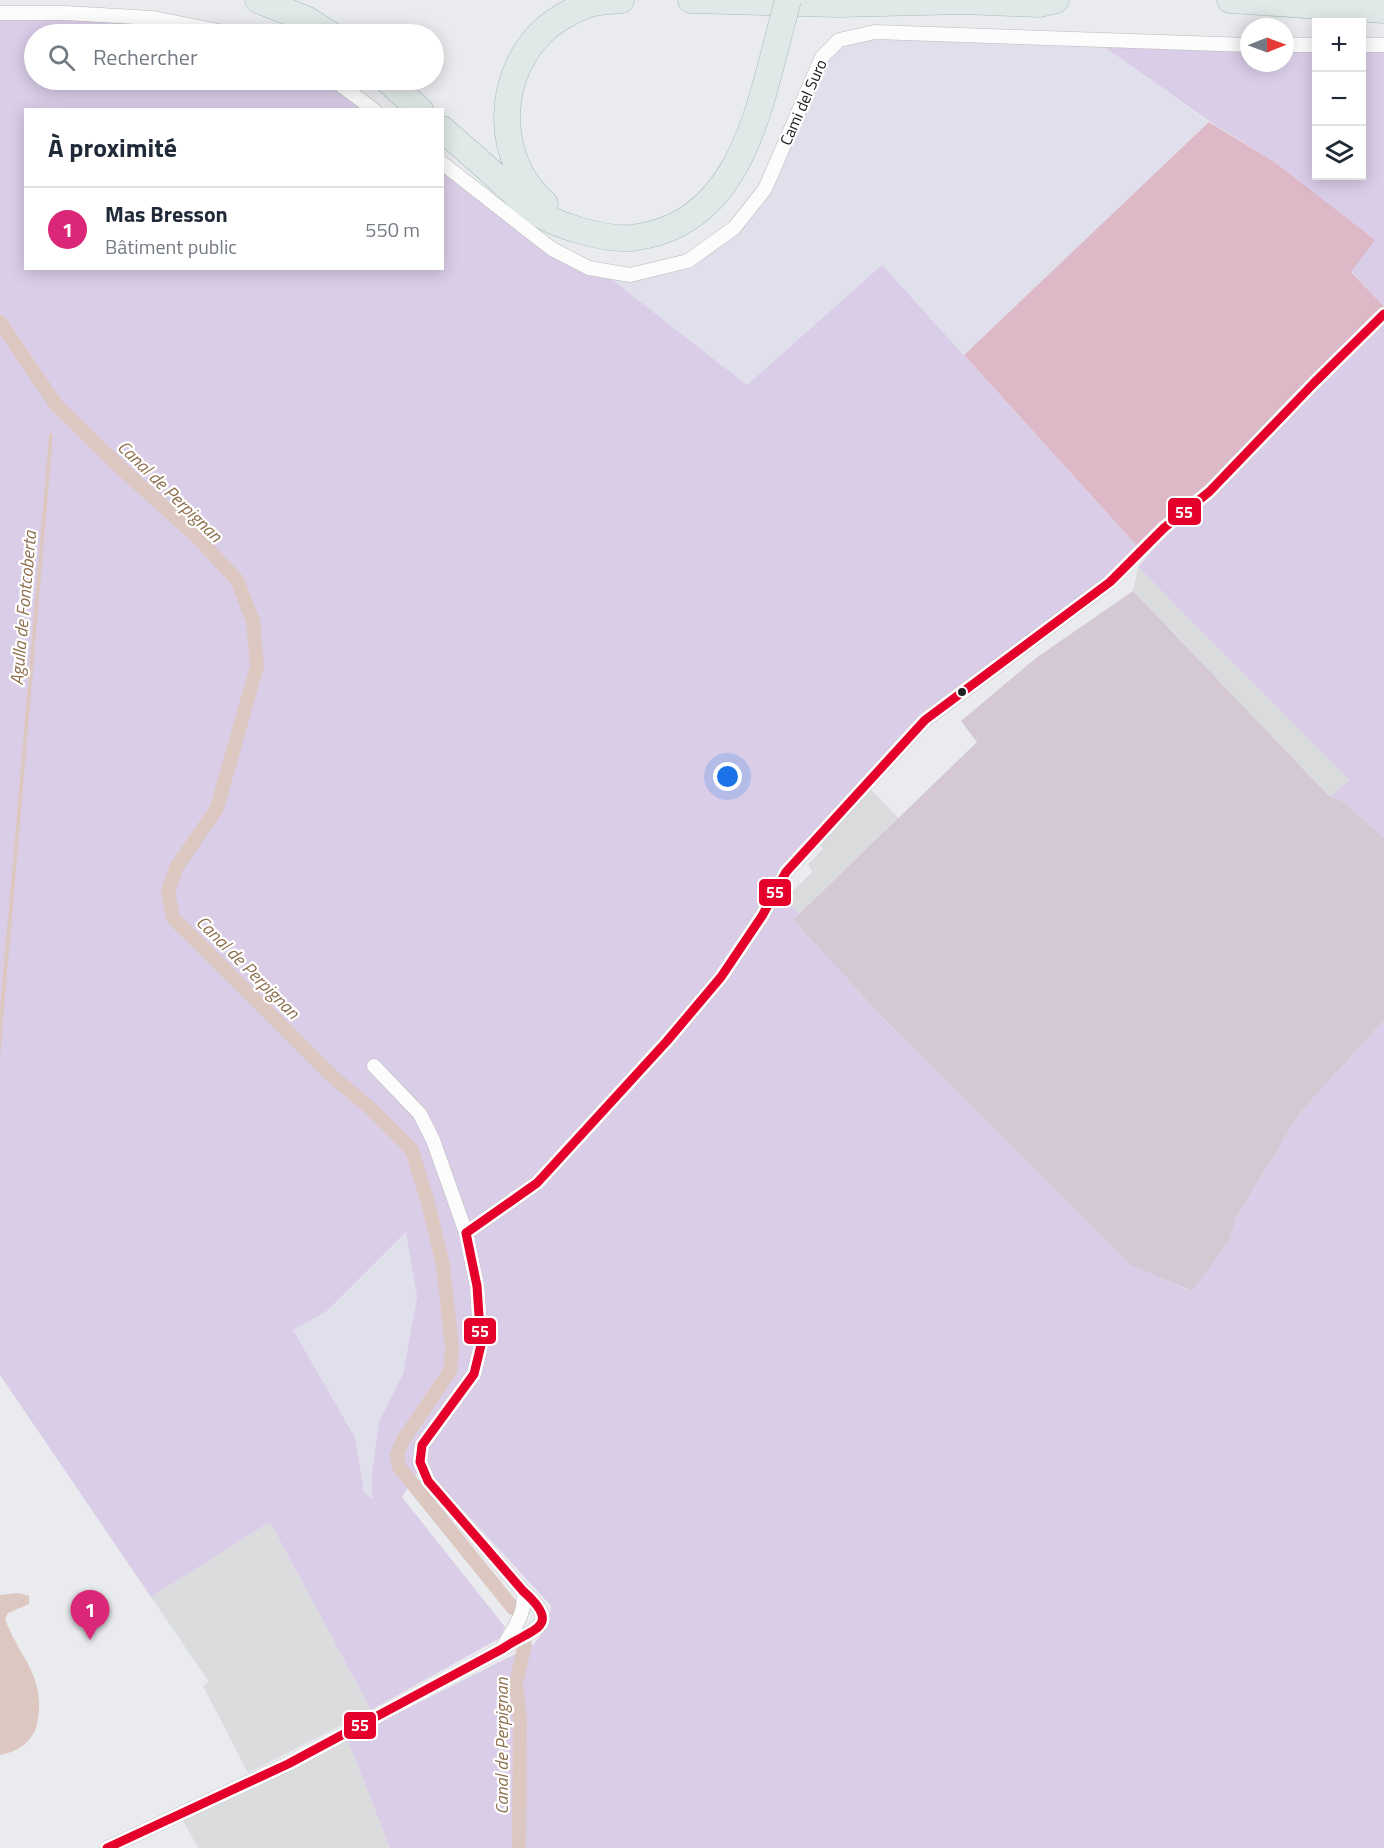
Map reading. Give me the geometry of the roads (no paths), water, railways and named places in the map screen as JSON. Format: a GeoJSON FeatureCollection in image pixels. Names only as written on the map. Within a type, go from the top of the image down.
{"type":"FeatureCollection","features":[{"type":"Feature","properties":{"kind":"highway"},"geometry":{"type":"LineString","coordinates":[[258,0],[314,24]]}},
{"type":"Feature","properties":{"kind":"highway"},"geometry":{"type":"LineString","coordinates":[[572,228],[537,197],[516,165],[507,136],[507,105],[519,62],[539,34],[557,21],[590,4],[621,0]]}},
{"type":"Feature","properties":{"kind":"highway"},"geometry":{"type":"LineString","coordinates":[[691,0],[839,4],[963,1],[1039,4],[1056,0]]}},
{"type":"Feature","properties":{"kind":"highway"},"geometry":{"type":"LineString","coordinates":[[1230,0],[1384,10]]}},
{"type":"Feature","properties":{"kind":"highway"},"geometry":{"type":"LineString","coordinates":[[444,131],[536,212],[572,228],[605,237],[625,238],[652,235],[678,226],[707,205],[726,182],[742,153],[759,104],[786,10]]}},
{"type":"Feature","properties":{"kind":"highway"},"geometry":{"type":"LineString","coordinates":[[398,90],[418,108]]}},
{"type":"Feature","properties":{"kind":"street"},"geometry":{"type":"LineString","coordinates":[[0,13],[65,13],[153,18],[183,24]]}},
{"type":"Feature","properties":{"kind":"street","name":"Cami del Suro"},"geometry":{"type":"LineString","coordinates":[[444,165],[552,249],[589,268],[630,275],[688,261],[734,228],[765,189],[822,57],[838,40],[875,32],[1240,45]]}},
{"type":"Feature","properties":{"kind":"street"},"geometry":{"type":"LineString","coordinates":[[1294,45],[1312,45]]}},
{"type":"Feature","properties":{"kind":"street"},"geometry":{"type":"LineString","coordinates":[[1366,45],[1384,45]]}},
{"type":"Feature","properties":{"kind":"street"},"geometry":{"type":"LineString","coordinates":[[347,90],[371,108]]}},
{"type":"Feature","properties":{"kind":"street"},"geometry":{"type":"LineString","coordinates":[[466,1233],[537,1183],[667,1041],[721,977],[762,916],[786,872],[925,720],[1110,582],[1164,528],[1209,492],[1384,314]]}},
{"type":"Feature","properties":{"kind":"street"},"geometry":{"type":"LineString","coordinates":[[107,1848],[288,1764],[514,1641],[533,1633],[540,1625],[543,1616],[540,1606],[523,1591],[428,1481],[420,1462],[422,1445],[474,1374],[481,1345],[477,1286],[466,1233],[433,1140],[420,1114],[374,1066]]}},
{"type":"Feature","properties":{"kind":"street"},"geometry":{"type":"LineString","coordinates":[[502,1649],[523,1611],[525,1601],[523,1591]]}},
{"type":"Feature","properties":{"kind":"waterway","name":"Canal de Perpignan"},"geometry":{"type":"LineString","coordinates":[[0,322],[57,406],[195,535],[237,580],[253,621],[257,666],[217,808],[176,868],[168,892],[173,918],[332,1076],[370,1108],[412,1150],[443,1265],[452,1347],[450,1371],[403,1440],[397,1455],[399,1467],[513,1608]]}},
{"type":"Feature","properties":{"kind":"waterway","name":"Agulla de Fontcoberta"},"geometry":{"type":"LineString","coordinates":[[8,942],[51,435]]}},
{"type":"Feature","properties":{"kind":"waterway","name":"Canal de Perpignan"},"geometry":{"type":"LineString","coordinates":[[519,1848],[520,1720],[516,1683],[525,1644]]}},
{"type":"Feature","properties":{"kind":"place","name":"Mas Bresson"},"geometry":{"type":"Point","coordinates":[90,1640]}}]}
